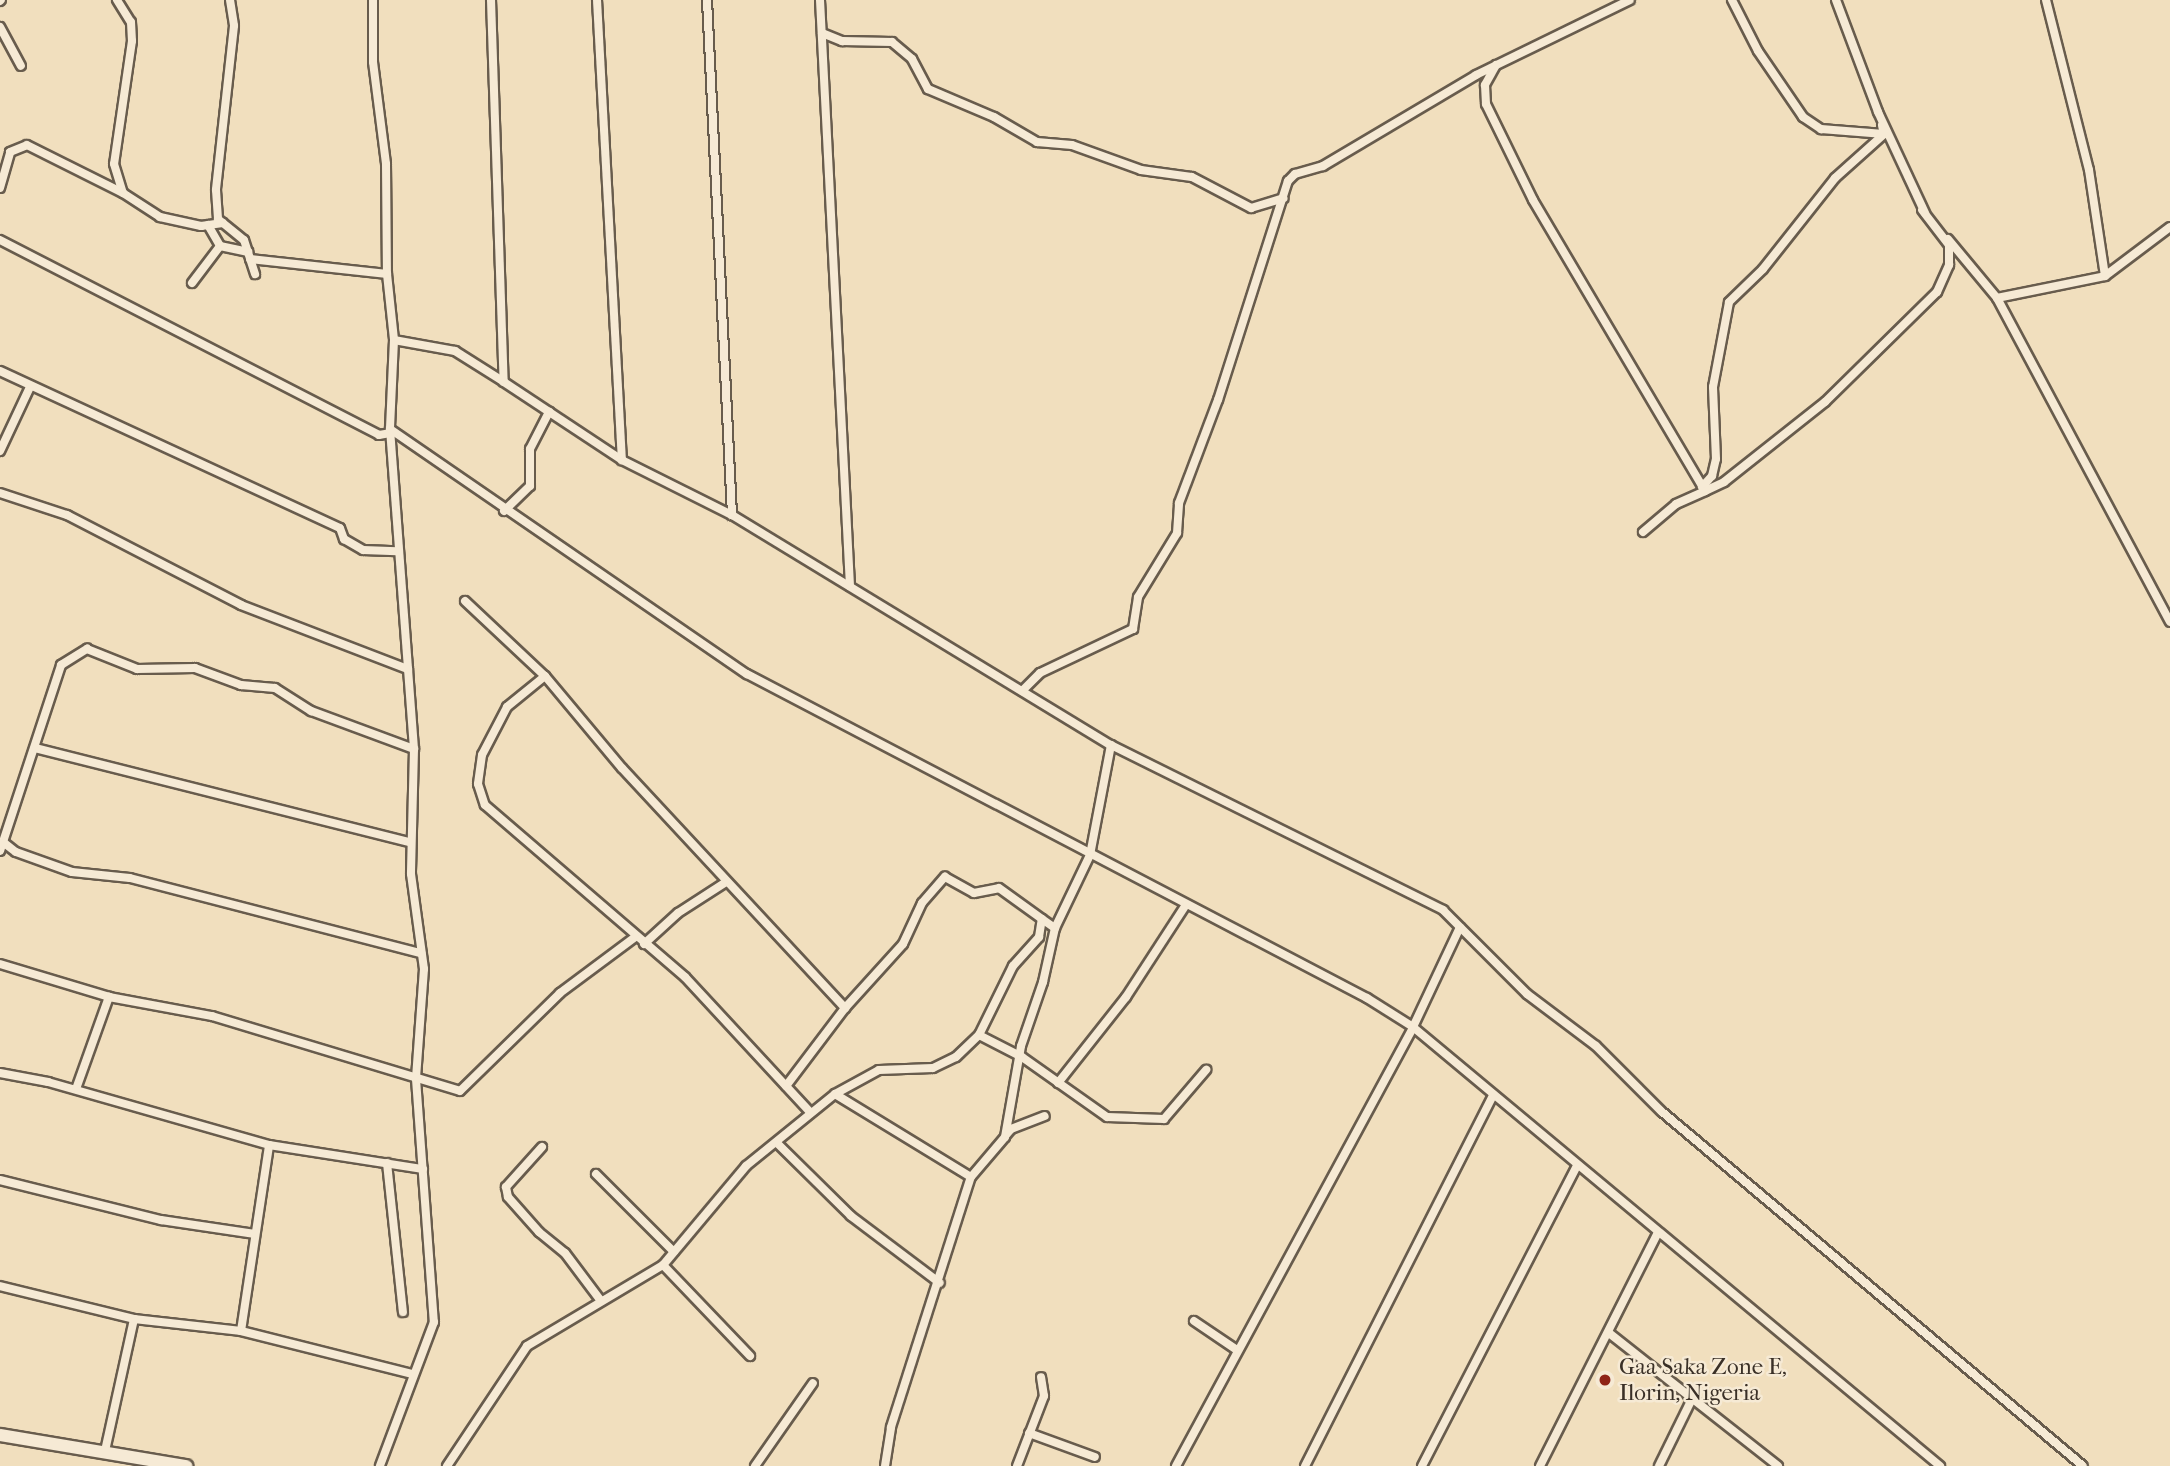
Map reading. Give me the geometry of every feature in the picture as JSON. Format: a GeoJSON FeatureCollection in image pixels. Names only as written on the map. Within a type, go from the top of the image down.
{"type":"FeatureCollection","features":[{"type":"Feature","properties":{"kind":"street"},"geometry":{"type":"LineString","coordinates":[[117,0],[131,22],[132,41],[118,113],[114,164],[123,193]]}},
{"type":"Feature","properties":{"kind":"street"},"geometry":{"type":"LineString","coordinates":[[230,0],[234,26],[216,190],[218,219],[244,240],[254,274]]}},
{"type":"Feature","properties":{"kind":"street"},"geometry":{"type":"LineString","coordinates":[[373,0],[373,62],[386,164],[387,274],[394,340],[390,431],[414,749],[410,842],[424,969],[416,1079],[434,1322],[412,1374],[380,1466]]}},
{"type":"Feature","properties":{"kind":"street"},"geometry":{"type":"LineString","coordinates":[[491,0],[504,382]]}},
{"type":"Feature","properties":{"kind":"street"},"geometry":{"type":"LineString","coordinates":[[597,0],[622,460]]}},
{"type":"Feature","properties":{"kind":"street"},"geometry":{"type":"LineString","coordinates":[[707,0],[732,515]]}},
{"type":"Feature","properties":{"kind":"street"},"geometry":{"type":"LineString","coordinates":[[820,0],[850,586]]}},
{"type":"Feature","properties":{"kind":"street"},"geometry":{"type":"LineString","coordinates":[[1022,691],[1040,673],[1133,629],[1138,597],[1177,533],[1179,503],[1218,400],[1283,198],[1295,174],[1323,166],[1496,65],[1630,0]]}},
{"type":"Feature","properties":{"kind":"street"},"geometry":{"type":"LineString","coordinates":[[1732,0],[1758,51],[1803,117],[1821,128],[1884,134]]}},
{"type":"Feature","properties":{"kind":"street"},"geometry":{"type":"LineString","coordinates":[[1643,532],[1676,504],[1724,482],[1825,402],[1937,292],[1949,265],[1949,245],[1922,210],[1878,112],[1836,0]]}},
{"type":"Feature","properties":{"kind":"street"},"geometry":{"type":"LineString","coordinates":[[2046,0],[2089,170],[2105,276]]}},
{"type":"Feature","properties":{"kind":"street"},"geometry":{"type":"LineString","coordinates":[[0,27],[21,66]]}},
{"type":"Feature","properties":{"kind":"street"},"geometry":{"type":"LineString","coordinates":[[822,33],[842,41],[892,42],[912,59],[928,89],[994,117],[1037,142],[1072,145],[1141,170],[1192,177],[1251,208],[1283,198]]}},
{"type":"Feature","properties":{"kind":"street"},"geometry":{"type":"LineString","coordinates":[[1496,65],[1485,85],[1486,104],[1532,200],[1704,489]]}},
{"type":"Feature","properties":{"kind":"street"},"geometry":{"type":"LineString","coordinates":[[1878,112],[1884,134]]}},
{"type":"Feature","properties":{"kind":"street"},"geometry":{"type":"LineString","coordinates":[[1704,489],[1712,476],[1716,459],[1713,387],[1729,302],[1763,270],[1835,178],[1884,134]]}},
{"type":"Feature","properties":{"kind":"street"},"geometry":{"type":"LineString","coordinates":[[0,188],[10,152],[27,145],[123,193],[160,217],[208,225],[223,223]]}},
{"type":"Feature","properties":{"kind":"street"},"geometry":{"type":"LineString","coordinates":[[1922,210],[1997,298],[2170,622]]}},
{"type":"Feature","properties":{"kind":"street"},"geometry":{"type":"LineString","coordinates":[[208,225],[220,246],[249,256],[387,274]]}},
{"type":"Feature","properties":{"kind":"street"},"geometry":{"type":"LineString","coordinates":[[1997,298],[2105,276],[2170,227]]}},
{"type":"Feature","properties":{"kind":"street"},"geometry":{"type":"LineString","coordinates":[[0,240],[379,435],[390,431]]}},
{"type":"Feature","properties":{"kind":"street"},"geometry":{"type":"LineString","coordinates":[[192,283],[220,246]]}},
{"type":"Feature","properties":{"kind":"street"},"geometry":{"type":"LineString","coordinates":[[394,340],[455,351],[622,460],[732,515],[1111,745],[1443,911],[1527,994],[1596,1046],[1661,1111],[2083,1466]]}},
{"type":"Feature","properties":{"kind":"street"},"geometry":{"type":"LineString","coordinates":[[0,370],[30,387],[99,413],[340,528],[344,539],[363,551],[397,551]]}},
{"type":"Feature","properties":{"kind":"street"},"geometry":{"type":"LineString","coordinates":[[0,451],[30,387]]}},
{"type":"Feature","properties":{"kind":"street"},"geometry":{"type":"LineString","coordinates":[[504,511],[530,486],[530,449],[549,412]]}},
{"type":"Feature","properties":{"kind":"street"},"geometry":{"type":"LineString","coordinates":[[390,431],[747,674],[1185,906],[1367,998],[1413,1027],[1657,1234],[1940,1466]]}},
{"type":"Feature","properties":{"kind":"street"},"geometry":{"type":"LineString","coordinates":[[0,493],[67,515],[241,605],[408,669]]}},
{"type":"Feature","properties":{"kind":"street"},"geometry":{"type":"LineString","coordinates":[[465,601],[545,676],[622,768],[845,1008]]}},
{"type":"Feature","properties":{"kind":"street"},"geometry":{"type":"LineString","coordinates":[[414,749],[311,711],[275,688],[242,685],[195,668],[137,669],[87,649],[61,665],[1,847],[72,872],[155,884],[421,953]]}},
{"type":"Feature","properties":{"kind":"street"},"geometry":{"type":"LineString","coordinates":[[545,676],[507,707],[479,764],[481,799],[635,937],[685,977],[811,1113]]}},
{"type":"Feature","properties":{"kind":"street"},"geometry":{"type":"LineString","coordinates":[[1005,1137],[1022,1057],[1021,1046],[1043,982],[1055,928],[1090,855],[1111,745]]}},
{"type":"Feature","properties":{"kind":"street"},"geometry":{"type":"LineString","coordinates":[[35,748],[410,842]]}},
{"type":"Feature","properties":{"kind":"street"},"geometry":{"type":"LineString","coordinates":[[786,1086],[845,1008],[903,944],[922,903],[945,877],[974,893],[999,888],[1055,928]]}},
{"type":"Feature","properties":{"kind":"street"},"geometry":{"type":"LineString","coordinates":[[644,944],[678,913],[726,882]]}},
{"type":"Feature","properties":{"kind":"street"},"geometry":{"type":"LineString","coordinates":[[1058,1083],[1126,997],[1185,906]]}},
{"type":"Feature","properties":{"kind":"street"},"geometry":{"type":"LineString","coordinates":[[447,1466],[527,1346],[663,1265],[720,1194],[811,1113],[835,1094],[879,1070],[942,1065],[979,1035],[1013,966],[1039,937],[1042,919]]}},
{"type":"Feature","properties":{"kind":"street"},"geometry":{"type":"LineString","coordinates":[[1176,1466],[1413,1027],[1460,928]]}},
{"type":"Feature","properties":{"kind":"street"},"geometry":{"type":"LineString","coordinates":[[0,964],[109,997],[212,1016],[460,1091],[560,993],[635,937]]}},
{"type":"Feature","properties":{"kind":"street"},"geometry":{"type":"LineString","coordinates":[[76,1089],[109,997]]}},
{"type":"Feature","properties":{"kind":"street"},"geometry":{"type":"LineString","coordinates":[[979,1035],[1022,1057],[1102,1116],[1157,1120],[1172,1114],[1206,1070]]}},
{"type":"Feature","properties":{"kind":"street"},"geometry":{"type":"LineString","coordinates":[[0,1073],[76,1089],[269,1145],[423,1169]]}},
{"type":"Feature","properties":{"kind":"street"},"geometry":{"type":"LineString","coordinates":[[835,1094],[971,1177]]}},
{"type":"Feature","properties":{"kind":"street"},"geometry":{"type":"LineString","coordinates":[[1305,1466],[1493,1095]]}},
{"type":"Feature","properties":{"kind":"street"},"geometry":{"type":"LineString","coordinates":[[885,1466],[891,1427],[940,1283],[971,1177],[1011,1129],[1045,1116]]}},
{"type":"Feature","properties":{"kind":"street"},"geometry":{"type":"LineString","coordinates":[[777,1143],[851,1216],[940,1283]]}},
{"type":"Feature","properties":{"kind":"street"},"geometry":{"type":"LineString","coordinates":[[241,1331],[269,1145]]}},
{"type":"Feature","properties":{"kind":"street"},"geometry":{"type":"LineString","coordinates":[[542,1147],[506,1187],[508,1197],[539,1232],[565,1253],[601,1301]]}},
{"type":"Feature","properties":{"kind":"street"},"geometry":{"type":"LineString","coordinates":[[387,1163],[404,1312]]}},
{"type":"Feature","properties":{"kind":"street"},"geometry":{"type":"LineString","coordinates":[[1422,1466],[1577,1166]]}},
{"type":"Feature","properties":{"kind":"street"},"geometry":{"type":"LineString","coordinates":[[596,1174],[674,1252]]}},
{"type":"Feature","properties":{"kind":"street"},"geometry":{"type":"LineString","coordinates":[[0,1180],[161,1220],[255,1234]]}},
{"type":"Feature","properties":{"kind":"street"},"geometry":{"type":"LineString","coordinates":[[1540,1466],[1657,1234]]}},
{"type":"Feature","properties":{"kind":"street"},"geometry":{"type":"LineString","coordinates":[[663,1265],[750,1356]]}},
{"type":"Feature","properties":{"kind":"street"},"geometry":{"type":"LineString","coordinates":[[0,1286],[134,1319],[241,1331],[412,1374]]}},
{"type":"Feature","properties":{"kind":"street"},"geometry":{"type":"LineString","coordinates":[[105,1451],[134,1319]]}},
{"type":"Feature","properties":{"kind":"street"},"geometry":{"type":"LineString","coordinates":[[1194,1321],[1237,1350]]}},
{"type":"Feature","properties":{"kind":"street"},"geometry":{"type":"LineString","coordinates":[[1609,1333],[1693,1397],[1774,1465]]}},
{"type":"Feature","properties":{"kind":"street"},"geometry":{"type":"LineString","coordinates":[[1017,1466],[1044,1396],[1041,1377]]}},
{"type":"Feature","properties":{"kind":"street"},"geometry":{"type":"LineString","coordinates":[[755,1466],[813,1383]]}},
{"type":"Feature","properties":{"kind":"street"},"geometry":{"type":"LineString","coordinates":[[1658,1466],[1693,1397]]}},
{"type":"Feature","properties":{"kind":"street"},"geometry":{"type":"LineString","coordinates":[[1029,1433],[1095,1457]]}},
{"type":"Feature","properties":{"kind":"street"},"geometry":{"type":"LineString","coordinates":[[0,1435],[186,1466]]}},
{"type":"Feature","properties":{"kind":"place","name":"Gaa Saka Zone E, Ilorin, Nigeria"},"geometry":{"type":"Point","coordinates":[1605,1380]}}]}
